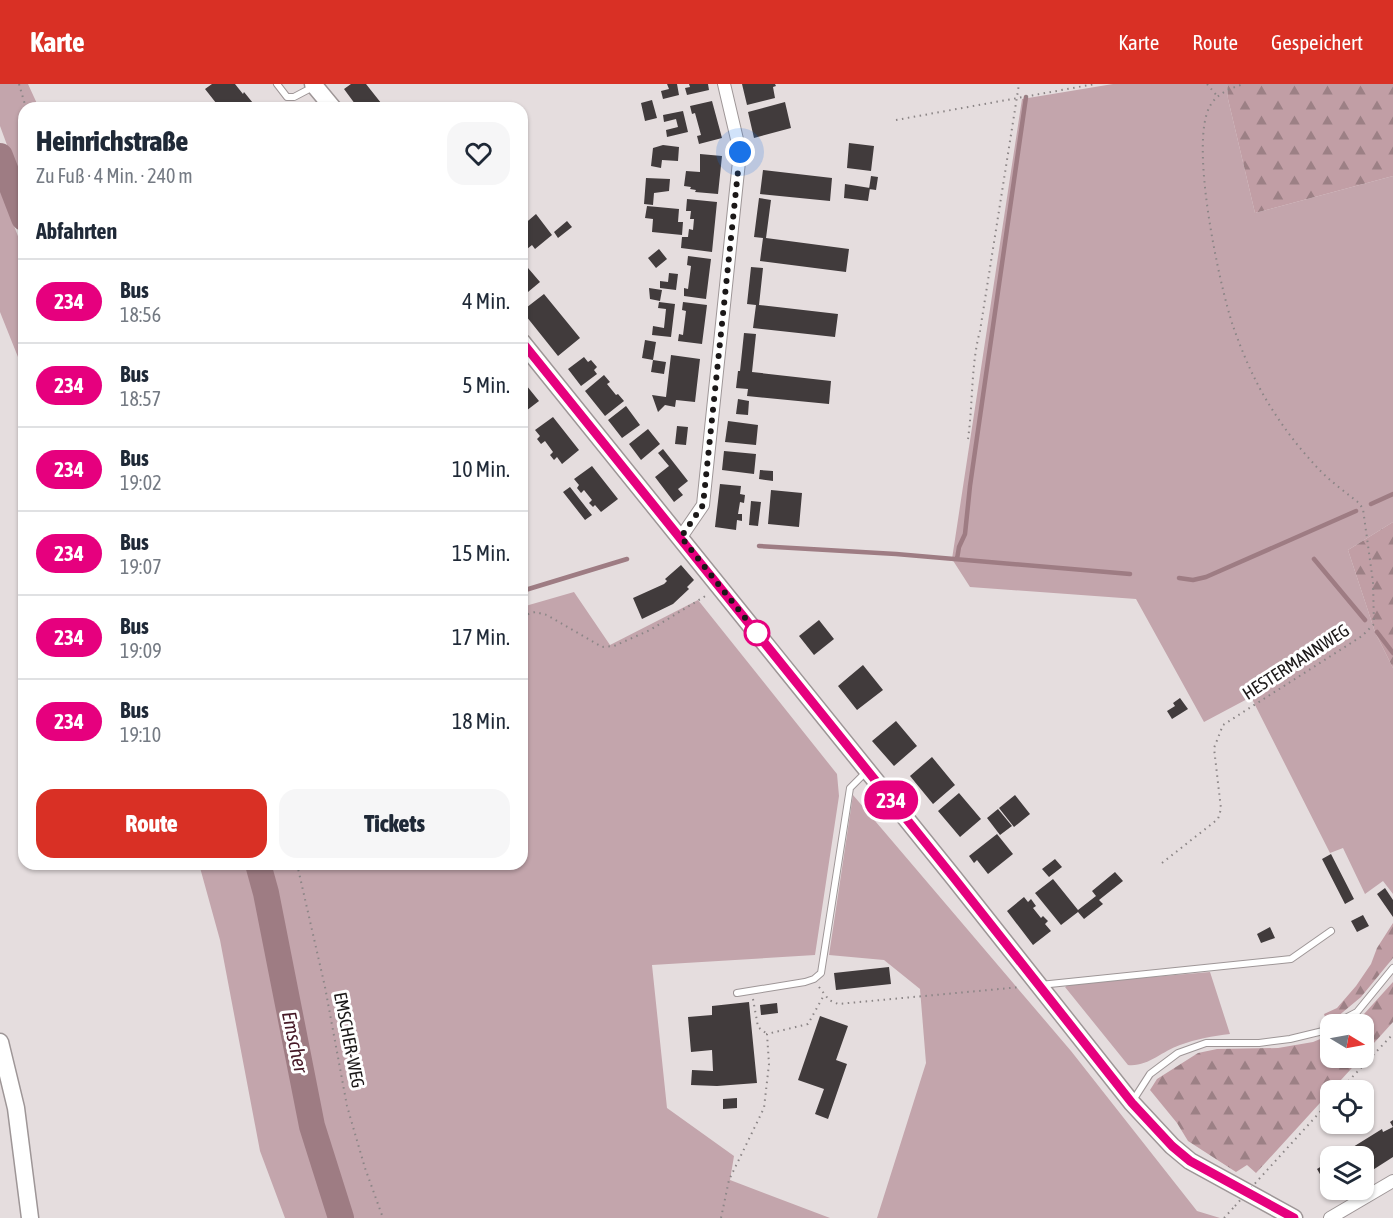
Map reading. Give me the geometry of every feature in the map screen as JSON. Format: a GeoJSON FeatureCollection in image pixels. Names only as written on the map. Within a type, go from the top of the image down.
{"type":"FeatureCollection","features":[{"type":"Feature","properties":{"kind":"main road"},"geometry":{"type":"LineString","coordinates":[[314,85],[328,102]]}},
{"type":"Feature","properties":{"kind":"main road"},"geometry":{"type":"LineString","coordinates":[[528,349],[681,537],[1132,1103],[1172,1146],[1190,1161],[1294,1218]]}},
{"type":"Feature","properties":{"kind":"main road"},"geometry":{"type":"LineString","coordinates":[[0,1042],[16,1108],[30,1218]]}},
{"type":"Feature","properties":{"kind":"street"},"geometry":{"type":"LineString","coordinates":[[681,537],[703,505],[740,152],[724,84]]}},
{"type":"Feature","properties":{"kind":"street"},"geometry":{"type":"LineString","coordinates":[[1330,1218],[1393,1181]]}},
{"type":"Feature","properties":{"kind":"lane"},"geometry":{"type":"LineString","coordinates":[[277,84],[288,97],[294,97],[314,85]]}},
{"type":"Feature","properties":{"kind":"lane"},"geometry":{"type":"LineString","coordinates":[[737,993],[814,979],[821,973],[850,788],[868,771]]}},
{"type":"Feature","properties":{"kind":"lane"},"geometry":{"type":"LineString","coordinates":[[1040,985],[1291,959],[1331,931]]}},
{"type":"Feature","properties":{"kind":"lane"},"geometry":{"type":"LineString","coordinates":[[1353,1014],[1393,968]]}},
{"type":"Feature","properties":{"kind":"lane"},"geometry":{"type":"LineString","coordinates":[[1132,1103],[1150,1074],[1178,1053],[1206,1043],[1259,1043],[1320,1032]]}},
{"type":"Feature","properties":{"kind":"path"},"geometry":{"type":"LineString","coordinates":[[19,84],[24,102]]}},
{"type":"Feature","properties":{"kind":"path"},"geometry":{"type":"LineString","coordinates":[[968,439],[973,404],[975,347],[980,331],[1019,84]]}},
{"type":"Feature","properties":{"kind":"path"},"geometry":{"type":"LineString","coordinates":[[896,120],[1095,84]]}},
{"type":"Feature","properties":{"kind":"path"},"geometry":{"type":"LineString","coordinates":[[1207,84],[1218,97],[1229,89],[1244,84]]}},
{"type":"Feature","properties":{"kind":"path","name":"HESTERMANNWEG"},"geometry":{"type":"LineString","coordinates":[[1162,863],[1218,819],[1221,809],[1214,748],[1222,725],[1362,636],[1374,624],[1373,582],[1363,509],[1359,502],[1315,465],[1288,433],[1255,378],[1233,327],[1215,257],[1203,171],[1205,124],[1210,106],[1218,97]]}},
{"type":"Feature","properties":{"kind":"path"},"geometry":{"type":"LineString","coordinates":[[528,614],[535,612],[547,615],[602,647],[614,646],[650,630],[689,608],[719,587]]}},
{"type":"Feature","properties":{"kind":"path","name":"EMSCHER-WEG"},"geometry":{"type":"LineString","coordinates":[[298,870],[325,987],[347,1106],[365,1168],[383,1218]]}},
{"type":"Feature","properties":{"kind":"path"},"geometry":{"type":"LineString","coordinates":[[814,979],[829,1000],[838,1004],[1040,985]]}},
{"type":"Feature","properties":{"kind":"path"},"geometry":{"type":"LineString","coordinates":[[722,1218],[729,1180],[764,1108],[769,1064],[767,1034],[758,1027],[752,990]]}},
{"type":"Feature","properties":{"kind":"path"},"geometry":{"type":"LineString","coordinates":[[767,1034],[808,1024],[824,994]]}},
{"type":"Feature","properties":{"kind":"path"},"geometry":{"type":"LineString","coordinates":[[1350,1080],[1393,1034]]}},
{"type":"Feature","properties":{"kind":"path"},"geometry":{"type":"LineString","coordinates":[[1224,1218],[1320,1112]]}},
{"type":"Feature","properties":{"kind":"shaded area"},"geometry":{"type":"Polygon","coordinates":[[[0,84],[28,84],[36,102],[18,102],[18,175],[0,126],[0,84]]]}},
{"type":"Feature","properties":{"kind":"shaded area"},"geometry":{"type":"Polygon","coordinates":[[[1113,84],[1227,84],[1228,99],[1255,213],[1393,176],[1393,522],[1348,550],[1375,632],[1393,668],[1393,894],[1383,881],[1365,894],[1343,848],[1330,853],[1251,697],[1204,722],[1136,599],[970,587],[952,559],[1022,99],[1113,84]]]}},
{"type":"Feature","properties":{"kind":"shaded area"},"geometry":{"type":"Polygon","coordinates":[[[0,189],[18,236],[18,357],[0,312],[0,189]]]}},
{"type":"Feature","properties":{"kind":"shaded area"},"geometry":{"type":"Polygon","coordinates":[[[574,592],[610,645],[698,600],[837,774],[839,796],[815,955],[652,965],[667,1108],[734,1156],[730,1180],[830,1218],[351,1218],[336,1175],[313,1087],[268,870],[528,870],[528,605],[574,592]]]}},
{"type":"Feature","properties":{"kind":"shaded area"},"geometry":{"type":"Polygon","coordinates":[[[853,795],[1071,1051],[1197,1211],[1220,1218],[877,1218],[926,1063],[920,989],[884,960],[829,955],[853,795]]]}},
{"type":"Feature","properties":{"kind":"shaded area"},"geometry":{"type":"Polygon","coordinates":[[[201,870],[249,870],[301,1119],[331,1218],[285,1218],[260,1151],[220,940],[201,870]]]}},
{"type":"Feature","properties":{"kind":"shaded area"},"geometry":{"type":"Polygon","coordinates":[[[1210,972],[1230,1034],[1186,1043],[1142,1064],[1135,1065],[1128,1065],[1065,987],[1070,984],[1210,972]]]}},
{"type":"Feature","properties":{"kind":"green space"},"geometry":{"type":"Polygon","coordinates":[[[1227,84],[1393,84],[1393,176],[1255,213],[1228,99],[1227,84]]]}},
{"type":"Feature","properties":{"kind":"green space"},"geometry":{"type":"Polygon","coordinates":[[[1393,522],[1393,668],[1375,632],[1348,550],[1393,522]]]}},
{"type":"Feature","properties":{"kind":"green space"},"geometry":{"type":"Polygon","coordinates":[[[1393,923],[1393,958],[1361,997],[1341,1014],[1324,1014],[1337,1008],[1356,986],[1371,964],[1377,948],[1393,923]]]}},
{"type":"Feature","properties":{"kind":"green space"},"geometry":{"type":"Polygon","coordinates":[[[1393,982],[1393,1022],[1374,1043],[1374,1014],[1364,1014],[1393,982]]]}},
{"type":"Feature","properties":{"kind":"green space"},"geometry":{"type":"Polygon","coordinates":[[[1320,1039],[1320,1068],[1352,1068],[1341,1080],[1320,1080],[1320,1103],[1256,1173],[1247,1165],[1236,1172],[1188,1141],[1177,1123],[1150,1090],[1157,1079],[1198,1053],[1217,1049],[1278,1048],[1320,1039]]]}},
{"type":"Feature","properties":{"kind":"building"},"geometry":{"type":"Polygon","coordinates":[[[212,84],[235,84],[252,102],[215,102],[205,89],[212,84]]]}},
{"type":"Feature","properties":{"kind":"building"},"geometry":{"type":"Polygon","coordinates":[[[351,84],[366,84],[380,102],[354,102],[344,89],[351,84]]]}},
{"type":"Feature","properties":{"kind":"building"},"geometry":{"type":"Polygon","coordinates":[[[667,84],[677,84],[679,95],[663,99],[661,91],[669,89],[667,84]]]}},
{"type":"Feature","properties":{"kind":"building"},"geometry":{"type":"Polygon","coordinates":[[[689,84],[708,84],[709,90],[687,95],[685,88],[690,87],[689,84]]]}},
{"type":"Feature","properties":{"kind":"building"},"geometry":{"type":"Polygon","coordinates":[[[742,84],[775,84],[776,86],[773,87],[775,98],[747,105],[742,84]]]}},
{"type":"Feature","properties":{"kind":"building"},"geometry":{"type":"Polygon","coordinates":[[[652,100],[657,118],[645,121],[641,103],[652,100]]]}},
{"type":"Feature","properties":{"kind":"building"},"geometry":{"type":"Polygon","coordinates":[[[712,101],[722,138],[699,144],[697,136],[701,135],[695,113],[692,114],[690,106],[712,101]]]}},
{"type":"Feature","properties":{"kind":"building"},"geometry":{"type":"Polygon","coordinates":[[[785,102],[791,128],[754,138],[748,112],[785,102]]]}},
{"type":"Feature","properties":{"kind":"building"},"geometry":{"type":"Polygon","coordinates":[[[683,111],[688,132],[667,137],[666,130],[678,127],[676,119],[664,122],[663,115],[683,111]]]}},
{"type":"Feature","properties":{"kind":"building"},"geometry":{"type":"Polygon","coordinates":[[[849,143],[874,146],[871,171],[847,168],[849,143]]]}},
{"type":"Feature","properties":{"kind":"building"},"geometry":{"type":"Polygon","coordinates":[[[663,145],[679,147],[678,161],[662,160],[661,168],[651,166],[653,148],[663,145]]]}},
{"type":"Feature","properties":{"kind":"building"},"geometry":{"type":"Polygon","coordinates":[[[700,154],[722,156],[718,194],[695,192],[696,190],[690,189],[691,187],[684,186],[686,171],[700,172],[700,154]]]}},
{"type":"Feature","properties":{"kind":"building"},"geometry":{"type":"Polygon","coordinates":[[[763,170],[832,178],[830,201],[760,194],[763,170]]]}},
{"type":"Feature","properties":{"kind":"building"},"geometry":{"type":"Polygon","coordinates":[[[871,176],[878,177],[876,190],[869,189],[871,176]]]}},
{"type":"Feature","properties":{"kind":"building"},"geometry":{"type":"Polygon","coordinates":[[[646,178],[670,179],[669,191],[654,193],[653,205],[644,204],[646,178]]]}},
{"type":"Feature","properties":{"kind":"building"},"geometry":{"type":"Polygon","coordinates":[[[845,184],[870,188],[868,201],[844,198],[845,184]]]}},
{"type":"Feature","properties":{"kind":"building"},"geometry":{"type":"Polygon","coordinates":[[[759,198],[771,200],[766,238],[849,249],[846,272],[760,261],[763,238],[754,237],[759,198]]]}},
{"type":"Feature","properties":{"kind":"building"},"geometry":{"type":"Polygon","coordinates":[[[687,199],[717,202],[712,252],[681,248],[682,237],[688,237],[689,229],[693,230],[694,219],[690,219],[691,211],[686,211],[687,199]]]}},
{"type":"Feature","properties":{"kind":"building"},"geometry":{"type":"Polygon","coordinates":[[[647,206],[679,209],[678,222],[683,222],[682,235],[652,232],[653,219],[645,218],[647,206]]]}},
{"type":"Feature","properties":{"kind":"building"},"geometry":{"type":"Polygon","coordinates":[[[536,214],[552,235],[535,249],[532,245],[528,248],[528,221],[536,214]]]}},
{"type":"Feature","properties":{"kind":"building"},"geometry":{"type":"Polygon","coordinates":[[[567,221],[572,227],[558,238],[554,232],[567,221]]]}},
{"type":"Feature","properties":{"kind":"building"},"geometry":{"type":"Polygon","coordinates":[[[659,249],[667,259],[656,268],[648,258],[659,249]]]}},
{"type":"Feature","properties":{"kind":"building"},"geometry":{"type":"Polygon","coordinates":[[[688,256],[711,259],[706,299],[684,296],[684,288],[688,289],[691,266],[687,265],[688,256]]]}},
{"type":"Feature","properties":{"kind":"building"},"geometry":{"type":"Polygon","coordinates":[[[751,267],[763,268],[759,305],[838,314],[835,337],[753,328],[756,305],[747,304],[751,267]]]}},
{"type":"Feature","properties":{"kind":"building"},"geometry":{"type":"Polygon","coordinates":[[[528,268],[540,282],[528,292],[528,268]]]}},
{"type":"Feature","properties":{"kind":"building"},"geometry":{"type":"Polygon","coordinates":[[[669,273],[678,274],[676,290],[660,288],[660,281],[668,282],[669,273]]]}},
{"type":"Feature","properties":{"kind":"building"},"geometry":{"type":"Polygon","coordinates":[[[649,288],[662,290],[660,301],[650,299],[649,288]]]}},
{"type":"Feature","properties":{"kind":"building"},"geometry":{"type":"Polygon","coordinates":[[[544,294],[580,338],[558,356],[528,318],[528,306],[544,294]]]}},
{"type":"Feature","properties":{"kind":"building"},"geometry":{"type":"Polygon","coordinates":[[[659,302],[675,304],[671,337],[652,335],[653,326],[664,328],[666,309],[658,308],[659,302]]]}},
{"type":"Feature","properties":{"kind":"building"},"geometry":{"type":"Polygon","coordinates":[[[683,302],[707,305],[702,344],[678,341],[679,334],[683,335],[686,311],[682,310],[683,302]]]}},
{"type":"Feature","properties":{"kind":"building"},"geometry":{"type":"Polygon","coordinates":[[[744,333],[756,334],[752,372],[831,381],[829,404],[747,396],[748,389],[736,388],[744,333]]]}},
{"type":"Feature","properties":{"kind":"building"},"geometry":{"type":"Polygon","coordinates":[[[645,340],[656,342],[653,360],[642,358],[645,340]]]}},
{"type":"Feature","properties":{"kind":"building"},"geometry":{"type":"Polygon","coordinates":[[[671,355],[700,359],[695,402],[676,400],[675,407],[665,405],[658,412],[652,395],[666,397],[671,355]]]}},
{"type":"Feature","properties":{"kind":"building"},"geometry":{"type":"Polygon","coordinates":[[[584,357],[588,362],[591,360],[597,367],[594,370],[597,374],[581,386],[568,369],[584,357]]]}},
{"type":"Feature","properties":{"kind":"building"},"geometry":{"type":"Polygon","coordinates":[[[653,360],[666,362],[664,374],[651,372],[653,360]]]}},
{"type":"Feature","properties":{"kind":"building"},"geometry":{"type":"Polygon","coordinates":[[[604,375],[610,382],[607,384],[624,401],[605,416],[585,391],[604,375]]]}},
{"type":"Feature","properties":{"kind":"building"},"geometry":{"type":"Polygon","coordinates":[[[528,387],[539,401],[528,409],[528,387]]]}},
{"type":"Feature","properties":{"kind":"building"},"geometry":{"type":"Polygon","coordinates":[[[738,399],[749,401],[748,415],[736,414],[738,399]]]}},
{"type":"Feature","properties":{"kind":"building"},"geometry":{"type":"Polygon","coordinates":[[[626,406],[640,425],[622,438],[608,420],[626,406]]]}},
{"type":"Feature","properties":{"kind":"building"},"geometry":{"type":"Polygon","coordinates":[[[553,417],[579,450],[562,464],[557,457],[554,460],[550,455],[553,452],[545,441],[541,444],[537,439],[540,436],[535,430],[553,417]]]}},
{"type":"Feature","properties":{"kind":"building"},"geometry":{"type":"Polygon","coordinates":[[[728,421],[758,425],[756,445],[725,442],[728,421]]]}},
{"type":"Feature","properties":{"kind":"building"},"geometry":{"type":"Polygon","coordinates":[[[677,426],[688,427],[686,445],[675,444],[677,426]]]}},
{"type":"Feature","properties":{"kind":"building"},"geometry":{"type":"Polygon","coordinates":[[[648,429],[660,444],[641,460],[629,444],[648,429]]]}},
{"type":"Feature","properties":{"kind":"building"},"geometry":{"type":"Polygon","coordinates":[[[663,449],[688,481],[678,489],[683,495],[674,502],[655,477],[669,466],[658,453],[663,449]]]}},
{"type":"Feature","properties":{"kind":"building"},"geometry":{"type":"Polygon","coordinates":[[[724,451],[756,454],[754,474],[722,470],[724,451]]]}},
{"type":"Feature","properties":{"kind":"building"},"geometry":{"type":"Polygon","coordinates":[[[592,466],[618,499],[601,512],[595,505],[593,507],[589,503],[592,500],[584,490],[581,493],[574,479],[592,466]]]}},
{"type":"Feature","properties":{"kind":"building"},"geometry":{"type":"Polygon","coordinates":[[[760,470],[773,471],[773,481],[759,479],[760,470]]]}},
{"type":"Feature","properties":{"kind":"building"},"geometry":{"type":"Polygon","coordinates":[[[720,484],[741,486],[740,494],[745,495],[744,503],[740,502],[738,514],[742,514],[742,521],[737,520],[736,530],[715,527],[720,484]]]}},
{"type":"Feature","properties":{"kind":"building"},"geometry":{"type":"Polygon","coordinates":[[[570,487],[592,515],[585,520],[563,492],[570,487]]]}},
{"type":"Feature","properties":{"kind":"building"},"geometry":{"type":"Polygon","coordinates":[[[771,490],[802,493],[799,527],[768,524],[771,490]]]}},
{"type":"Feature","properties":{"kind":"building"},"geometry":{"type":"Polygon","coordinates":[[[751,501],[761,502],[758,526],[749,525],[751,501]]]}},
{"type":"Feature","properties":{"kind":"building"},"geometry":{"type":"Polygon","coordinates":[[[681,565],[694,580],[687,587],[689,589],[673,604],[642,619],[633,598],[664,584],[667,581],[665,579],[681,565]]]}},
{"type":"Feature","properties":{"kind":"building"},"geometry":{"type":"Polygon","coordinates":[[[819,620],[834,639],[814,655],[799,636],[819,620]]]}},
{"type":"Feature","properties":{"kind":"building"},"geometry":{"type":"Polygon","coordinates":[[[863,665],[883,690],[857,710],[838,686],[863,665]]]}},
{"type":"Feature","properties":{"kind":"building"},"geometry":{"type":"Polygon","coordinates":[[[1180,698],[1188,709],[1172,719],[1167,711],[1175,706],[1173,703],[1180,698]]]}},
{"type":"Feature","properties":{"kind":"building"},"geometry":{"type":"Polygon","coordinates":[[[896,721],[917,746],[894,766],[872,741],[896,721]]]}},
{"type":"Feature","properties":{"kind":"building"},"geometry":{"type":"Polygon","coordinates":[[[932,757],[955,785],[933,804],[910,776],[932,757]]]}},
{"type":"Feature","properties":{"kind":"building"},"geometry":{"type":"Polygon","coordinates":[[[959,793],[981,819],[960,837],[938,811],[959,793]]]}},
{"type":"Feature","properties":{"kind":"building"},"geometry":{"type":"Polygon","coordinates":[[[1015,795],[1030,814],[1014,827],[999,808],[1015,795]]]}},
{"type":"Feature","properties":{"kind":"building"},"geometry":{"type":"Polygon","coordinates":[[[998,809],[1012,826],[1000,835],[987,818],[998,809]]]}},
{"type":"Feature","properties":{"kind":"building"},"geometry":{"type":"Polygon","coordinates":[[[997,834],[1013,854],[988,874],[977,860],[974,863],[969,856],[997,834]]]}},
{"type":"Feature","properties":{"kind":"building"},"geometry":{"type":"Polygon","coordinates":[[[1331,854],[1354,899],[1345,904],[1322,859],[1331,854]]]}},
{"type":"Feature","properties":{"kind":"building"},"geometry":{"type":"Polygon","coordinates":[[[1055,859],[1062,867],[1049,877],[1042,869],[1055,859]]]}},
{"type":"Feature","properties":{"kind":"building"},"geometry":{"type":"Polygon","coordinates":[[[1115,872],[1123,881],[1099,900],[1103,904],[1084,919],[1078,912],[1061,925],[1035,893],[1053,879],[1078,910],[1096,896],[1092,891],[1115,872]]]}},
{"type":"Feature","properties":{"kind":"building"},"geometry":{"type":"Polygon","coordinates":[[[1385,888],[1393,900],[1393,917],[1377,894],[1385,888]]]}},
{"type":"Feature","properties":{"kind":"building"},"geometry":{"type":"Polygon","coordinates":[[[1024,897],[1028,902],[1031,899],[1036,906],[1033,908],[1041,918],[1043,916],[1048,921],[1045,924],[1051,931],[1033,945],[1007,911],[1024,897]]]}},
{"type":"Feature","properties":{"kind":"building"},"geometry":{"type":"Polygon","coordinates":[[[1363,915],[1369,926],[1357,932],[1351,921],[1363,915]]]}},
{"type":"Feature","properties":{"kind":"building"},"geometry":{"type":"Polygon","coordinates":[[[1270,927],[1275,938],[1261,943],[1257,934],[1270,927]]]}},
{"type":"Feature","properties":{"kind":"building"},"geometry":{"type":"Polygon","coordinates":[[[889,967],[891,984],[836,990],[834,973],[889,967]]]}},
{"type":"Feature","properties":{"kind":"building"},"geometry":{"type":"Polygon","coordinates":[[[749,1002],[757,1083],[691,1085],[692,1070],[713,1071],[712,1050],[691,1052],[688,1017],[712,1015],[712,1006],[749,1002]]]}},
{"type":"Feature","properties":{"kind":"building"},"geometry":{"type":"Polygon","coordinates":[[[777,1003],[778,1013],[761,1015],[760,1005],[777,1003]]]}},
{"type":"Feature","properties":{"kind":"building"},"geometry":{"type":"Polygon","coordinates":[[[820,1016],[848,1026],[836,1060],[847,1064],[828,1119],[815,1114],[824,1089],[798,1080],[820,1016]]]}},
{"type":"Feature","properties":{"kind":"building"},"geometry":{"type":"Polygon","coordinates":[[[737,1098],[737,1108],[723,1109],[723,1099],[737,1098]]]}},
{"type":"Feature","properties":{"kind":"building"},"geometry":{"type":"Polygon","coordinates":[[[1393,1127],[1393,1157],[1374,1169],[1374,1146],[1355,1146],[1382,1129],[1383,1132],[1393,1127]]]}},
{"type":"Feature","properties":{"kind":"waterway"},"geometry":{"type":"LineString","coordinates":[[957,559],[965,534],[1026,97]]}},
{"type":"Feature","properties":{"kind":"waterway","name":"Emscher"},"geometry":{"type":"LineString","coordinates":[[0,156],[18,202]]}},
{"type":"Feature","properties":{"kind":"waterway"},"geometry":{"type":"LineString","coordinates":[[1371,504],[1393,494]]}},
{"type":"Feature","properties":{"kind":"waterway"},"geometry":{"type":"LineString","coordinates":[[1179,578],[1193,580],[1206,577],[1356,511]]}},
{"type":"Feature","properties":{"kind":"waterway"},"geometry":{"type":"LineString","coordinates":[[759,546],[896,554],[1130,574]]}},
{"type":"Feature","properties":{"kind":"waterway"},"geometry":{"type":"LineString","coordinates":[[528,589],[627,559]]}},
{"type":"Feature","properties":{"kind":"waterway"},"geometry":{"type":"LineString","coordinates":[[1314,559],[1365,620]]}},
{"type":"Feature","properties":{"kind":"waterway"},"geometry":{"type":"LineString","coordinates":[[1377,632],[1393,653]]}},
{"type":"Feature","properties":{"kind":"waterway","name":"Emscher"},"geometry":{"type":"LineString","coordinates":[[260,870],[312,1126],[341,1218]]}},
{"type":"Feature","properties":{"kind":"bus line","name":"234"},"geometry":{"type":"LineString","coordinates":[[528,349],[681,537],[1132,1103],[1172,1146],[1190,1161],[1294,1218]]}},
{"type":"Feature","properties":{"kind":"route"},"geometry":{"type":"LineString","coordinates":[[740,152],[703,505],[681,537],[757,633]]}}]}
